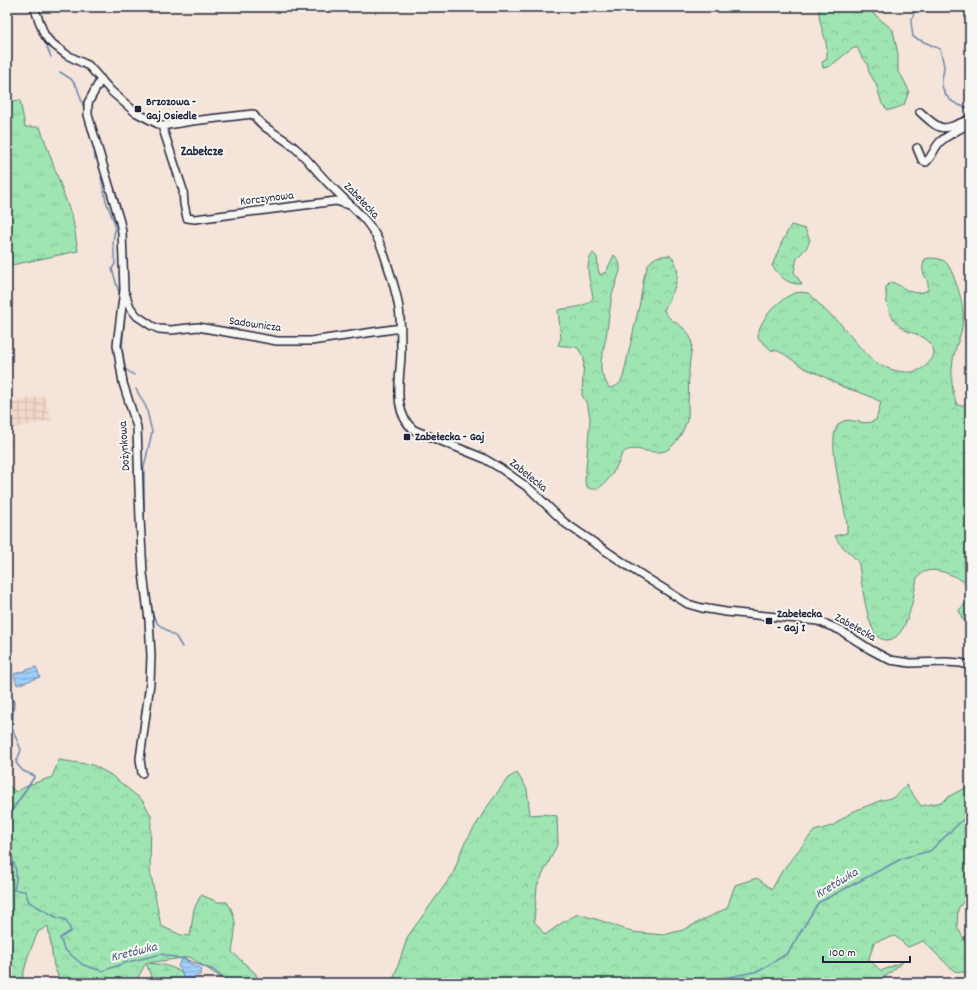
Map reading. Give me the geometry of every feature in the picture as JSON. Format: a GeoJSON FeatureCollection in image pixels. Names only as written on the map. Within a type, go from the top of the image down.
{"type":"FeatureCollection","features":[{"type":"Feature","properties":{"kind":"street"},"geometry":{"type":"LineString","coordinates":[[34,7],[44,34],[49,41],[67,55],[89,66],[111,91],[134,112],[162,126]]}},
{"type":"Feature","properties":{"kind":"street","name":"Dożynkowa"},"geometry":{"type":"LineString","coordinates":[[101,79],[88,104],[88,115],[122,232],[124,290],[117,345],[123,383],[137,427],[142,566],[149,620],[151,656],[150,683],[140,759],[142,773]]}},
{"type":"Feature","properties":{"kind":"street"},"geometry":{"type":"LineString","coordinates":[[920,112],[936,126],[948,128],[970,121]]}},
{"type":"Feature","properties":{"kind":"street","name":"Zabełecka"},"geometry":{"type":"LineString","coordinates":[[162,126],[253,114],[257,121],[265,128],[296,148],[364,219],[377,236],[395,292],[401,328],[399,398],[403,416],[408,425],[414,430],[483,458],[500,468],[530,489],[565,523],[637,572],[688,604],[726,612],[818,621],[840,630],[876,653],[890,660],[910,663],[961,663],[970,666]]}},
{"type":"Feature","properties":{"kind":"street"},"geometry":{"type":"LineString","coordinates":[[917,148],[922,160],[926,162],[930,159],[936,146],[941,141],[970,121]]}},
{"type":"Feature","properties":{"kind":"street","name":"Korczynowa"},"geometry":{"type":"LineString","coordinates":[[162,126],[183,190],[187,218],[195,219],[336,202],[349,205]]}},
{"type":"Feature","properties":{"kind":"street","name":"Sadownicza"},"geometry":{"type":"LineString","coordinates":[[124,290],[130,307],[137,316],[152,326],[160,329],[171,330],[198,327],[277,341],[310,340],[401,328]]}},
{"type":"Feature","properties":{"kind":"shaded area"},"geometry":{"type":"Polygon","coordinates":[[[44,396],[51,420],[9,429],[11,448],[7,449],[7,403],[44,396]]]}},
{"type":"Feature","properties":{"kind":"green space"},"geometry":{"type":"Polygon","coordinates":[[[821,7],[869,7],[875,15],[893,30],[898,54],[898,72],[903,78],[909,91],[904,105],[888,110],[882,104],[876,84],[869,72],[867,63],[862,58],[857,47],[831,65],[823,68],[822,62],[826,60],[827,49],[821,27],[819,9],[821,7]]]}},
{"type":"Feature","properties":{"kind":"green space"},"geometry":{"type":"Polygon","coordinates":[[[20,100],[25,127],[40,127],[73,220],[78,251],[7,266],[7,102],[20,100]]]}},
{"type":"Feature","properties":{"kind":"green space"},"geometry":{"type":"Polygon","coordinates":[[[791,225],[805,229],[810,240],[807,247],[797,258],[794,272],[802,284],[788,282],[781,277],[772,266],[791,225]]]}},
{"type":"Feature","properties":{"kind":"green space"},"geometry":{"type":"Polygon","coordinates":[[[593,253],[597,257],[600,275],[606,272],[614,255],[620,265],[620,271],[612,295],[601,361],[601,372],[609,388],[618,385],[623,377],[640,302],[644,277],[648,265],[657,257],[669,255],[677,267],[674,289],[664,310],[669,317],[687,331],[691,338],[692,344],[689,370],[688,416],[677,441],[667,450],[662,452],[632,449],[627,450],[622,454],[618,464],[608,480],[601,486],[594,489],[588,488],[585,482],[590,418],[588,406],[582,395],[584,358],[578,348],[558,345],[561,338],[558,310],[581,306],[593,298],[589,281],[588,263],[593,253]]]}},
{"type":"Feature","properties":{"kind":"green space"},"geometry":{"type":"Polygon","coordinates":[[[931,258],[943,260],[947,264],[953,275],[961,297],[963,312],[962,327],[953,358],[952,380],[953,393],[957,405],[965,405],[970,399],[970,586],[958,578],[943,572],[935,570],[922,573],[917,578],[912,604],[905,624],[894,638],[886,640],[878,637],[871,624],[865,603],[859,564],[840,544],[835,536],[847,533],[847,526],[834,456],[835,430],[840,423],[848,420],[866,423],[876,420],[881,402],[867,395],[843,387],[804,368],[784,354],[771,350],[758,338],[761,324],[776,305],[795,293],[808,293],[837,320],[865,353],[878,364],[903,372],[921,369],[932,358],[934,354],[933,348],[924,338],[901,328],[893,318],[888,306],[886,287],[891,282],[917,293],[928,290],[928,285],[923,273],[923,265],[925,259],[931,258]]]}},
{"type":"Feature","properties":{"kind":"green space"},"geometry":{"type":"Polygon","coordinates":[[[970,601],[970,621],[964,621],[959,610],[970,601]]]}},
{"type":"Feature","properties":{"kind":"green space"},"geometry":{"type":"Polygon","coordinates":[[[59,760],[93,765],[111,775],[142,800],[151,815],[150,870],[161,926],[181,935],[190,936],[194,909],[201,895],[218,902],[227,902],[231,908],[235,920],[232,952],[256,974],[257,983],[229,983],[190,957],[146,963],[136,983],[61,983],[54,966],[48,926],[38,932],[28,956],[21,983],[7,983],[7,782],[16,792],[29,785],[52,777],[59,760]]]}},
{"type":"Feature","properties":{"kind":"green space"},"geometry":{"type":"Polygon","coordinates":[[[517,773],[527,789],[530,815],[543,814],[557,816],[558,843],[537,886],[534,921],[545,935],[563,922],[578,914],[632,932],[663,935],[683,930],[727,908],[735,885],[757,878],[772,889],[782,871],[814,831],[832,826],[852,812],[879,801],[895,797],[906,785],[921,806],[942,802],[953,794],[970,786],[970,895],[967,896],[958,909],[957,926],[970,951],[970,973],[954,971],[923,941],[908,947],[895,936],[874,942],[869,959],[881,971],[904,961],[878,983],[392,983],[408,936],[453,874],[463,846],[487,807],[508,778],[517,773]]]}},
{"type":"Feature","properties":{"kind":"green space"},"geometry":{"type":"Polygon","coordinates":[[[146,963],[164,965],[182,972],[184,983],[154,983],[146,963]]]}},
{"type":"Feature","properties":{"kind":"water"},"geometry":{"type":"Polygon","coordinates":[[[36,667],[40,677],[17,685],[14,674],[36,667]]]}},
{"type":"Feature","properties":{"kind":"water"},"geometry":{"type":"Polygon","coordinates":[[[184,957],[189,963],[202,969],[200,975],[194,976],[194,983],[184,983],[182,972],[178,966],[184,957]]]}},
{"type":"Feature","properties":{"kind":"waterway"},"geometry":{"type":"LineString","coordinates":[[916,7],[911,22],[913,37],[940,49],[944,66],[942,86],[946,96],[954,103],[970,108]]}},
{"type":"Feature","properties":{"kind":"waterway"},"geometry":{"type":"LineString","coordinates":[[47,47],[51,57]]}},
{"type":"Feature","properties":{"kind":"waterway"},"geometry":{"type":"LineString","coordinates":[[60,72],[71,79],[77,87],[85,111]]}},
{"type":"Feature","properties":{"kind":"waterway"},"geometry":{"type":"LineString","coordinates":[[94,145],[95,159]]}},
{"type":"Feature","properties":{"kind":"waterway"},"geometry":{"type":"LineString","coordinates":[[101,177],[106,201],[114,222],[115,230],[113,241],[115,264],[112,269],[120,296]]}},
{"type":"Feature","properties":{"kind":"waterway"},"geometry":{"type":"LineString","coordinates":[[125,312],[122,349],[125,369],[134,375]]}},
{"type":"Feature","properties":{"kind":"waterway"},"geometry":{"type":"LineString","coordinates":[[136,389],[146,407],[152,432],[144,467],[144,525]]}},
{"type":"Feature","properties":{"kind":"waterway"},"geometry":{"type":"LineString","coordinates":[[144,531],[145,554]]}},
{"type":"Feature","properties":{"kind":"waterway"},"geometry":{"type":"LineString","coordinates":[[148,584],[153,616],[158,624],[176,637],[182,647]]}},
{"type":"Feature","properties":{"kind":"waterway","name":"Kretówka"},"geometry":{"type":"LineString","coordinates":[[7,671],[12,682],[7,689]]}},
{"type":"Feature","properties":{"kind":"waterway","name":"Kretówka"},"geometry":{"type":"LineString","coordinates":[[7,691],[14,702],[12,728],[21,750],[16,763],[23,771],[35,776],[7,818]]}},
{"type":"Feature","properties":{"kind":"waterway","name":"Kretówka"},"geometry":{"type":"LineString","coordinates":[[700,983],[759,971],[788,953],[818,903],[903,858],[930,851],[970,813]]}},
{"type":"Feature","properties":{"kind":"waterway","name":"Kretówka"},"geometry":{"type":"LineString","coordinates":[[7,852],[13,861],[16,870],[14,890],[25,891],[29,902],[56,917],[66,920],[71,931],[60,938],[64,949],[83,965],[102,971],[128,962],[161,954],[187,960],[213,970],[230,983]]}},
{"type":"Feature","properties":{"kind":"place","name":"Brzozowa - Gaj Osiedle"},"geometry":{"type":"Point","coordinates":[138,109]}},
{"type":"Feature","properties":{"kind":"place","name":"Zabełecka - Gaj"},"geometry":{"type":"Point","coordinates":[407,437]}},
{"type":"Feature","properties":{"kind":"place","name":"Zabełecka - Gaj I"},"geometry":{"type":"Point","coordinates":[769,621]}},
{"type":"Feature","properties":{"kind":"district","name":"Zabełcze"},"geometry":{"type":"Point","coordinates":[202,152]}}]}
